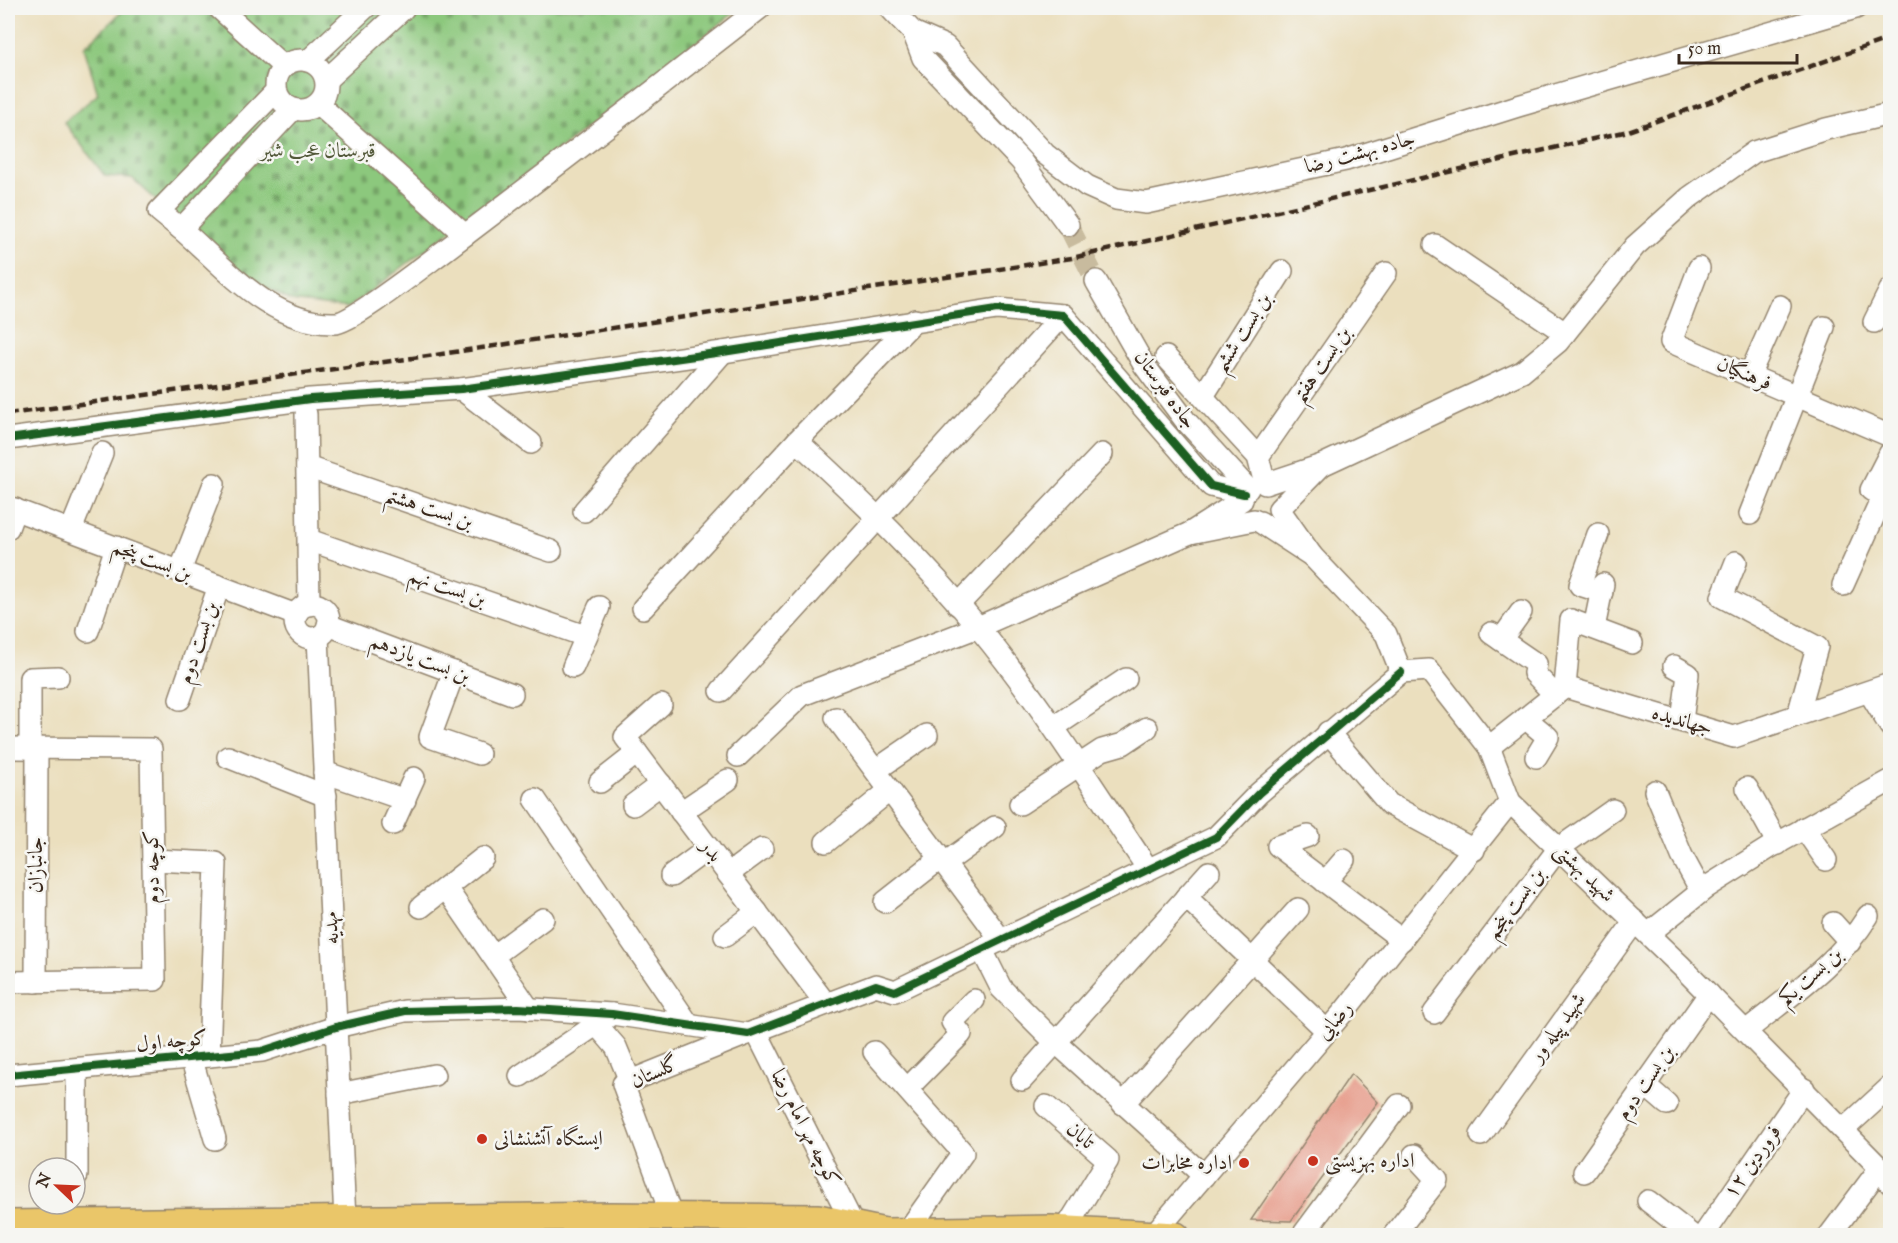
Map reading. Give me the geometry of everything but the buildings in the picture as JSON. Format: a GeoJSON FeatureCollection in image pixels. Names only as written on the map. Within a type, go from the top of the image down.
{"type":"FeatureCollection","features":[{"type":"Feature","properties":{"kind":"main road"},"geometry":{"type":"LineString","coordinates":[[8,1224],[672,1217],[818,1218],[878,1231],[1034,1233],[1065,1230],[1165,1235]]}},
{"type":"Feature","properties":{"kind":"street"},"geometry":{"type":"LineString","coordinates":[[219,8],[284,67]]}},
{"type":"Feature","properties":{"kind":"street"},"geometry":{"type":"LineString","coordinates":[[308,61],[365,8]]}},
{"type":"Feature","properties":{"kind":"street"},"geometry":{"type":"LineString","coordinates":[[326,80],[404,8]]}},
{"type":"Feature","properties":{"kind":"street"},"geometry":{"type":"LineString","coordinates":[[276,91],[286,105],[293,109],[310,109],[318,104],[326,89],[326,80],[320,68],[308,61],[291,62],[284,67],[279,74],[276,91],[159,211],[262,301],[303,321],[338,324],[389,292],[760,8]]}},
{"type":"Feature","properties":{"kind":"street"},"geometry":{"type":"LineString","coordinates":[[890,8],[913,32],[922,58],[1021,161],[1068,225]]}},
{"type":"Feature","properties":{"kind":"street","name":"جاده بهشت رضا"},"geometry":{"type":"LineString","coordinates":[[913,32],[945,46],[1045,154],[1087,186],[1116,199],[1146,204],[1346,160],[1518,106],[1856,8]]}},
{"type":"Feature","properties":{"kind":"street"},"geometry":{"type":"LineString","coordinates":[[318,104],[465,235]]}},
{"type":"Feature","properties":{"kind":"street"},"geometry":{"type":"LineString","coordinates":[[181,229],[293,109]]}},
{"type":"Feature","properties":{"kind":"street"},"geometry":{"type":"LineString","coordinates":[[738,756],[802,695],[978,627],[1190,533],[1250,492],[1322,465],[1522,372],[1565,333],[1635,246],[1690,197],[1754,152],[1826,129],[1890,114]]}},
{"type":"Feature","properties":{"kind":"street"},"geometry":{"type":"LineString","coordinates":[[1435,245],[1565,333]]}},
{"type":"Feature","properties":{"kind":"street","name":"فرهنگیان"},"geometry":{"type":"LineString","coordinates":[[1700,268],[1671,342],[1890,436]]}},
{"type":"Feature","properties":{"kind":"street","name":"بن بست ششم"},"geometry":{"type":"LineString","coordinates":[[1203,396],[1282,271]]}},
{"type":"Feature","properties":{"kind":"street","name":"بن بست هفتم"},"geometry":{"type":"LineString","coordinates":[[1258,457],[1386,273]]}},
{"type":"Feature","properties":{"kind":"street","name":"جاده قبرستان"},"geometry":{"type":"LineString","coordinates":[[1096,281],[1144,365],[1185,420],[1250,492]]}},
{"type":"Feature","properties":{"kind":"street"},"geometry":{"type":"LineString","coordinates":[[1874,322],[1890,290]]}},
{"type":"Feature","properties":{"kind":"street"},"geometry":{"type":"LineString","coordinates":[[1749,376],[1780,306]]}},
{"type":"Feature","properties":{"kind":"street"},"geometry":{"type":"LineString","coordinates":[[8,439],[310,399],[460,389],[723,352],[997,309],[1034,310],[1063,315],[1210,486],[1279,496],[1279,509],[1312,556],[1386,634],[1401,672]]}},
{"type":"Feature","properties":{"kind":"street"},"geometry":{"type":"LineString","coordinates":[[721,691],[1063,315]]}},
{"type":"Feature","properties":{"kind":"street"},"geometry":{"type":"LineString","coordinates":[[643,608],[797,441],[915,321]]}},
{"type":"Feature","properties":{"kind":"street"},"geometry":{"type":"LineString","coordinates":[[1750,514],[1824,327]]}},
{"type":"Feature","properties":{"kind":"street"},"geometry":{"type":"LineString","coordinates":[[584,511],[723,352]]}},
{"type":"Feature","properties":{"kind":"street"},"geometry":{"type":"LineString","coordinates":[[1166,357],[1258,457],[1244,512],[1312,556]]}},
{"type":"Feature","properties":{"kind":"street"},"geometry":{"type":"LineString","coordinates":[[460,389],[531,443]]}},
{"type":"Feature","properties":{"kind":"street"},"geometry":{"type":"LineString","coordinates":[[306,414],[309,540],[303,610],[324,610],[323,631]]}},
{"type":"Feature","properties":{"kind":"street"},"geometry":{"type":"LineString","coordinates":[[797,441],[880,518],[978,627],[1080,764],[1148,869]]}},
{"type":"Feature","properties":{"kind":"street"},"geometry":{"type":"LineString","coordinates":[[71,530],[102,453]]}},
{"type":"Feature","properties":{"kind":"street"},"geometry":{"type":"LineString","coordinates":[[1843,585],[1887,497],[1871,490],[1890,453]]}},
{"type":"Feature","properties":{"kind":"street"},"geometry":{"type":"LineString","coordinates":[[958,605],[1102,454]]}},
{"type":"Feature","properties":{"kind":"street"},"geometry":{"type":"LineString","coordinates":[[1190,533],[1272,519],[1322,465]]}},
{"type":"Feature","properties":{"kind":"street","name":"بن بست هشتم"},"geometry":{"type":"LineString","coordinates":[[307,467],[550,551]]}},
{"type":"Feature","properties":{"kind":"street"},"geometry":{"type":"LineString","coordinates":[[180,571],[214,484]]}},
{"type":"Feature","properties":{"kind":"street","name":"بن بست پنجم"},"geometry":{"type":"LineString","coordinates":[[10,515],[71,530],[219,586],[303,610]]}},
{"type":"Feature","properties":{"kind":"street"},"geometry":{"type":"LineString","coordinates":[[1594,628],[1603,588],[1580,585],[1598,534]]}},
{"type":"Feature","properties":{"kind":"street","name":"بن بست نهم"},"geometry":{"type":"LineString","coordinates":[[309,540],[585,636]]}},
{"type":"Feature","properties":{"kind":"street"},"geometry":{"type":"LineString","coordinates":[[88,631],[116,547]]}},
{"type":"Feature","properties":{"kind":"street"},"geometry":{"type":"LineString","coordinates":[[1736,562],[1722,597],[1816,647],[1798,715]]}},
{"type":"Feature","properties":{"kind":"street","name":"بن بست دوم"},"geometry":{"type":"LineString","coordinates":[[180,699],[219,586]]}},
{"type":"Feature","properties":{"kind":"street"},"geometry":{"type":"LineString","coordinates":[[573,667],[599,607]]}},
{"type":"Feature","properties":{"kind":"street","name":"بن بست یازدهم"},"geometry":{"type":"LineString","coordinates":[[303,610],[298,631],[307,638],[323,631],[454,672],[512,694]]}},
{"type":"Feature","properties":{"kind":"street"},"geometry":{"type":"LineString","coordinates":[[1521,612],[1496,636],[1536,664],[1534,673],[1560,691]]}},
{"type":"Feature","properties":{"kind":"street"},"geometry":{"type":"LineString","coordinates":[[1489,747],[1560,691],[1571,620],[1632,643]]}},
{"type":"Feature","properties":{"kind":"street","name":"مهدیه"},"geometry":{"type":"LineString","coordinates":[[323,631],[324,772],[345,1220]]}},
{"type":"Feature","properties":{"kind":"street"},"geometry":{"type":"LineString","coordinates":[[1674,666],[1688,674],[1682,721]]}},
{"type":"Feature","properties":{"kind":"street","name":"شهید بهشتی"},"geometry":{"type":"LineString","coordinates":[[1401,672],[1429,670],[1489,747],[1510,802],[1709,994],[1804,1089],[1885,1175]]}},
{"type":"Feature","properties":{"kind":"street"},"geometry":{"type":"LineString","coordinates":[[454,672],[430,737],[479,754]]}},
{"type":"Feature","properties":{"kind":"street","name":"گلستان"},"geometry":{"type":"LineString","coordinates":[[672,1217],[623,1084],[876,985],[895,991],[1216,837],[1259,793],[1401,672]]}},
{"type":"Feature","properties":{"kind":"street","name":"جانبازان"},"geometry":{"type":"LineString","coordinates":[[36,982],[30,678],[58,677]]}},
{"type":"Feature","properties":{"kind":"street"},"geometry":{"type":"LineString","coordinates":[[1054,727],[1126,679]]}},
{"type":"Feature","properties":{"kind":"street","name":"جهاندیده"},"geometry":{"type":"LineString","coordinates":[[1560,691],[1682,721],[1734,737],[1890,684]]}},
{"type":"Feature","properties":{"kind":"street"},"geometry":{"type":"LineString","coordinates":[[1869,692],[1890,726]]}},
{"type":"Feature","properties":{"kind":"street","name":"بدر"},"geometry":{"type":"LineString","coordinates":[[661,705],[626,737],[826,1004]]}},
{"type":"Feature","properties":{"kind":"street"},"geometry":{"type":"LineString","coordinates":[[836,718],[1002,941]]}},
{"type":"Feature","properties":{"kind":"street"},"geometry":{"type":"LineString","coordinates":[[1525,718],[1548,737],[1536,757]]}},
{"type":"Feature","properties":{"kind":"street"},"geometry":{"type":"LineString","coordinates":[[1020,804],[1102,750],[1123,744],[1147,728]]}},
{"type":"Feature","properties":{"kind":"street"},"geometry":{"type":"LineString","coordinates":[[1328,732],[1389,804],[1474,850]]}},
{"type":"Feature","properties":{"kind":"street"},"geometry":{"type":"LineString","coordinates":[[876,770],[927,735]]}},
{"type":"Feature","properties":{"kind":"street","name":"کوچه دوم"},"geometry":{"type":"LineString","coordinates":[[8,748],[151,749],[155,980],[8,982]]}},
{"type":"Feature","properties":{"kind":"street"},"geometry":{"type":"LineString","coordinates":[[600,782],[638,753]]}},
{"type":"Feature","properties":{"kind":"street"},"geometry":{"type":"LineString","coordinates":[[228,758],[326,796]]}},
{"type":"Feature","properties":{"kind":"street"},"geometry":{"type":"LineString","coordinates":[[324,772],[405,800]]}},
{"type":"Feature","properties":{"kind":"street"},"geometry":{"type":"LineString","coordinates":[[393,824],[414,778]]}},
{"type":"Feature","properties":{"kind":"street"},"geometry":{"type":"LineString","coordinates":[[681,812],[728,780]]}},
{"type":"Feature","properties":{"kind":"street","name":"شهید پیله ور"},"geometry":{"type":"LineString","coordinates":[[1481,1135],[1641,927],[1804,828],[1890,781]]}},
{"type":"Feature","properties":{"kind":"street"},"geometry":{"type":"LineString","coordinates":[[633,805],[660,784]]}},
{"type":"Feature","properties":{"kind":"street"},"geometry":{"type":"LineString","coordinates":[[1747,788],[1778,844]]}},
{"type":"Feature","properties":{"kind":"street"},"geometry":{"type":"LineString","coordinates":[[826,842],[890,790]]}},
{"type":"Feature","properties":{"kind":"street"},"geometry":{"type":"LineString","coordinates":[[1654,791],[1682,856],[1701,891]]}},
{"type":"Feature","properties":{"kind":"street"},"geometry":{"type":"LineString","coordinates":[[535,799],[689,1025]]}},
{"type":"Feature","properties":{"kind":"street","name":"رضایی"},"geometry":{"type":"LineString","coordinates":[[1165,1235],[1204,1176],[1402,940],[1510,802]]}},
{"type":"Feature","properties":{"kind":"street","name":"بن بست پنجم"},"geometry":{"type":"LineString","coordinates":[[1434,1013],[1559,848],[1613,810]]}},
{"type":"Feature","properties":{"kind":"street"},"geometry":{"type":"LineString","coordinates":[[885,902],[995,826]]}},
{"type":"Feature","properties":{"kind":"street"},"geometry":{"type":"LineString","coordinates":[[1804,828],[1826,860]]}},
{"type":"Feature","properties":{"kind":"street"},"geometry":{"type":"LineString","coordinates":[[1308,836],[1278,846],[1402,940]]}},
{"type":"Feature","properties":{"kind":"street"},"geometry":{"type":"LineString","coordinates":[[671,876],[709,848]]}},
{"type":"Feature","properties":{"kind":"street"},"geometry":{"type":"LineString","coordinates":[[728,874],[762,849]]}},
{"type":"Feature","properties":{"kind":"street"},"geometry":{"type":"LineString","coordinates":[[421,907],[483,858]]}},
{"type":"Feature","properties":{"kind":"street"},"geometry":{"type":"LineString","coordinates":[[153,860],[216,863],[200,1057],[215,1139]]}},
{"type":"Feature","properties":{"kind":"street"},"geometry":{"type":"LineString","coordinates":[[1325,882],[1344,860]]}},
{"type":"Feature","properties":{"kind":"street"},"geometry":{"type":"LineString","coordinates":[[1022,1080],[1209,872]]}},
{"type":"Feature","properties":{"kind":"street"},"geometry":{"type":"LineString","coordinates":[[446,888],[529,1009]]}},
{"type":"Feature","properties":{"kind":"street"},"geometry":{"type":"LineString","coordinates":[[1186,897],[1327,1031]]}},
{"type":"Feature","properties":{"kind":"street"},"geometry":{"type":"LineString","coordinates":[[1124,1104],[1298,909]]}},
{"type":"Feature","properties":{"kind":"street"},"geometry":{"type":"LineString","coordinates":[[725,936],[757,912]]}},
{"type":"Feature","properties":{"kind":"street","name":"بن بست یکم"},"geometry":{"type":"LineString","coordinates":[[1746,1031],[1807,982],[1850,942],[1868,916]]}},
{"type":"Feature","properties":{"kind":"street"},"geometry":{"type":"LineString","coordinates":[[493,956],[543,919]]}},
{"type":"Feature","properties":{"kind":"street"},"geometry":{"type":"LineString","coordinates":[[1833,923],[1850,942]]}},
{"type":"Feature","properties":{"kind":"street"},"geometry":{"type":"LineString","coordinates":[[982,950],[1001,988],[1055,1042],[1204,1176]]}},
{"type":"Feature","properties":{"kind":"street","name":"بن بست دوم"},"geometry":{"type":"LineString","coordinates":[[1584,1172],[1709,994]]}},
{"type":"Feature","properties":{"kind":"street"},"geometry":{"type":"LineString","coordinates":[[907,1089],[961,1034],[952,1022],[974,1000]]}},
{"type":"Feature","properties":{"kind":"street","name":"کوچه اول"},"geometry":{"type":"LineString","coordinates":[[8,1075],[262,1052],[336,1028],[405,1011],[529,1009],[604,1019],[752,1032]]}},
{"type":"Feature","properties":{"kind":"street"},"geometry":{"type":"LineString","coordinates":[[520,1076],[604,1019],[630,1081]]}},
{"type":"Feature","properties":{"kind":"street","name":"کوچه مهر امام رضا"},"geometry":{"type":"LineString","coordinates":[[752,1032],[878,1231]]}},
{"type":"Feature","properties":{"kind":"street"},"geometry":{"type":"LineString","coordinates":[[874,1052],[963,1152],[878,1231]]}},
{"type":"Feature","properties":{"kind":"street"},"geometry":{"type":"LineString","coordinates":[[77,1069],[77,1156]]}},
{"type":"Feature","properties":{"kind":"street"},"geometry":{"type":"LineString","coordinates":[[339,1094],[434,1075]]}},
{"type":"Feature","properties":{"kind":"street"},"geometry":{"type":"LineString","coordinates":[[1645,1085],[1667,1104]]}},
{"type":"Feature","properties":{"kind":"street"},"geometry":{"type":"LineString","coordinates":[[1843,1130],[1890,1087]]}},
{"type":"Feature","properties":{"kind":"street","name":"۱۲ فروردین"},"geometry":{"type":"LineString","coordinates":[[1703,1236],[1804,1089]]}},
{"type":"Feature","properties":{"kind":"street"},"geometry":{"type":"LineString","coordinates":[[1302,1236],[1399,1105]]}},
{"type":"Feature","properties":{"kind":"street","name":"تابان"},"geometry":{"type":"LineString","coordinates":[[1046,1106],[1108,1160],[1065,1230]]}},
{"type":"Feature","properties":{"kind":"street"},"geometry":{"type":"LineString","coordinates":[[1393,1236],[1437,1180],[1414,1155]]}},
{"type":"Feature","properties":{"kind":"street"},"geometry":{"type":"LineString","coordinates":[[1828,1236],[1885,1175]]}},
{"type":"Feature","properties":{"kind":"street"},"geometry":{"type":"LineString","coordinates":[[1648,1202],[1693,1236]]}},
{"type":"Feature","properties":{"kind":"green space","name":"قبرستان عجب شیر"},"geometry":{"type":"Polygon","coordinates":[[[126,8],[740,8],[562,147],[348,308],[291,301],[245,276],[194,235],[132,178],[105,176],[64,122],[98,94],[84,47],[126,8]]]}},
{"type":"Feature","properties":{"kind":"tunnel"},"geometry":{"type":"LineString","coordinates":[[1068,225],[1096,281]]}},
{"type":"Feature","properties":{"kind":"railway"},"geometry":{"type":"LineString","coordinates":[[8,414],[435,355],[1072,258],[1628,131],[1890,38]]}},
{"type":"Feature","properties":{"kind":"cycle path"},"geometry":{"type":"LineString","coordinates":[[8,439],[310,399],[461,389],[723,352],[997,309],[1063,315],[1211,486],[1244,494]]}},
{"type":"Feature","properties":{"kind":"cycle path"},"geometry":{"type":"LineString","coordinates":[[8,1075],[262,1051],[336,1027],[405,1011],[518,1008],[612,1014],[748,1034],[876,985],[895,991],[1216,837],[1259,793],[1401,672]]}},
{"type":"Feature","properties":{"kind":"place","name":"ایستگاه آتشنشانی"},"geometry":{"type":"Point","coordinates":[482,1139]}},
{"type":"Feature","properties":{"kind":"place","name":"اداره بهزیستی"},"geometry":{"type":"Point","coordinates":[1313,1161]}},
{"type":"Feature","properties":{"kind":"place","name":"اداره مخابرات"},"geometry":{"type":"Point","coordinates":[1244,1163]}}]}
